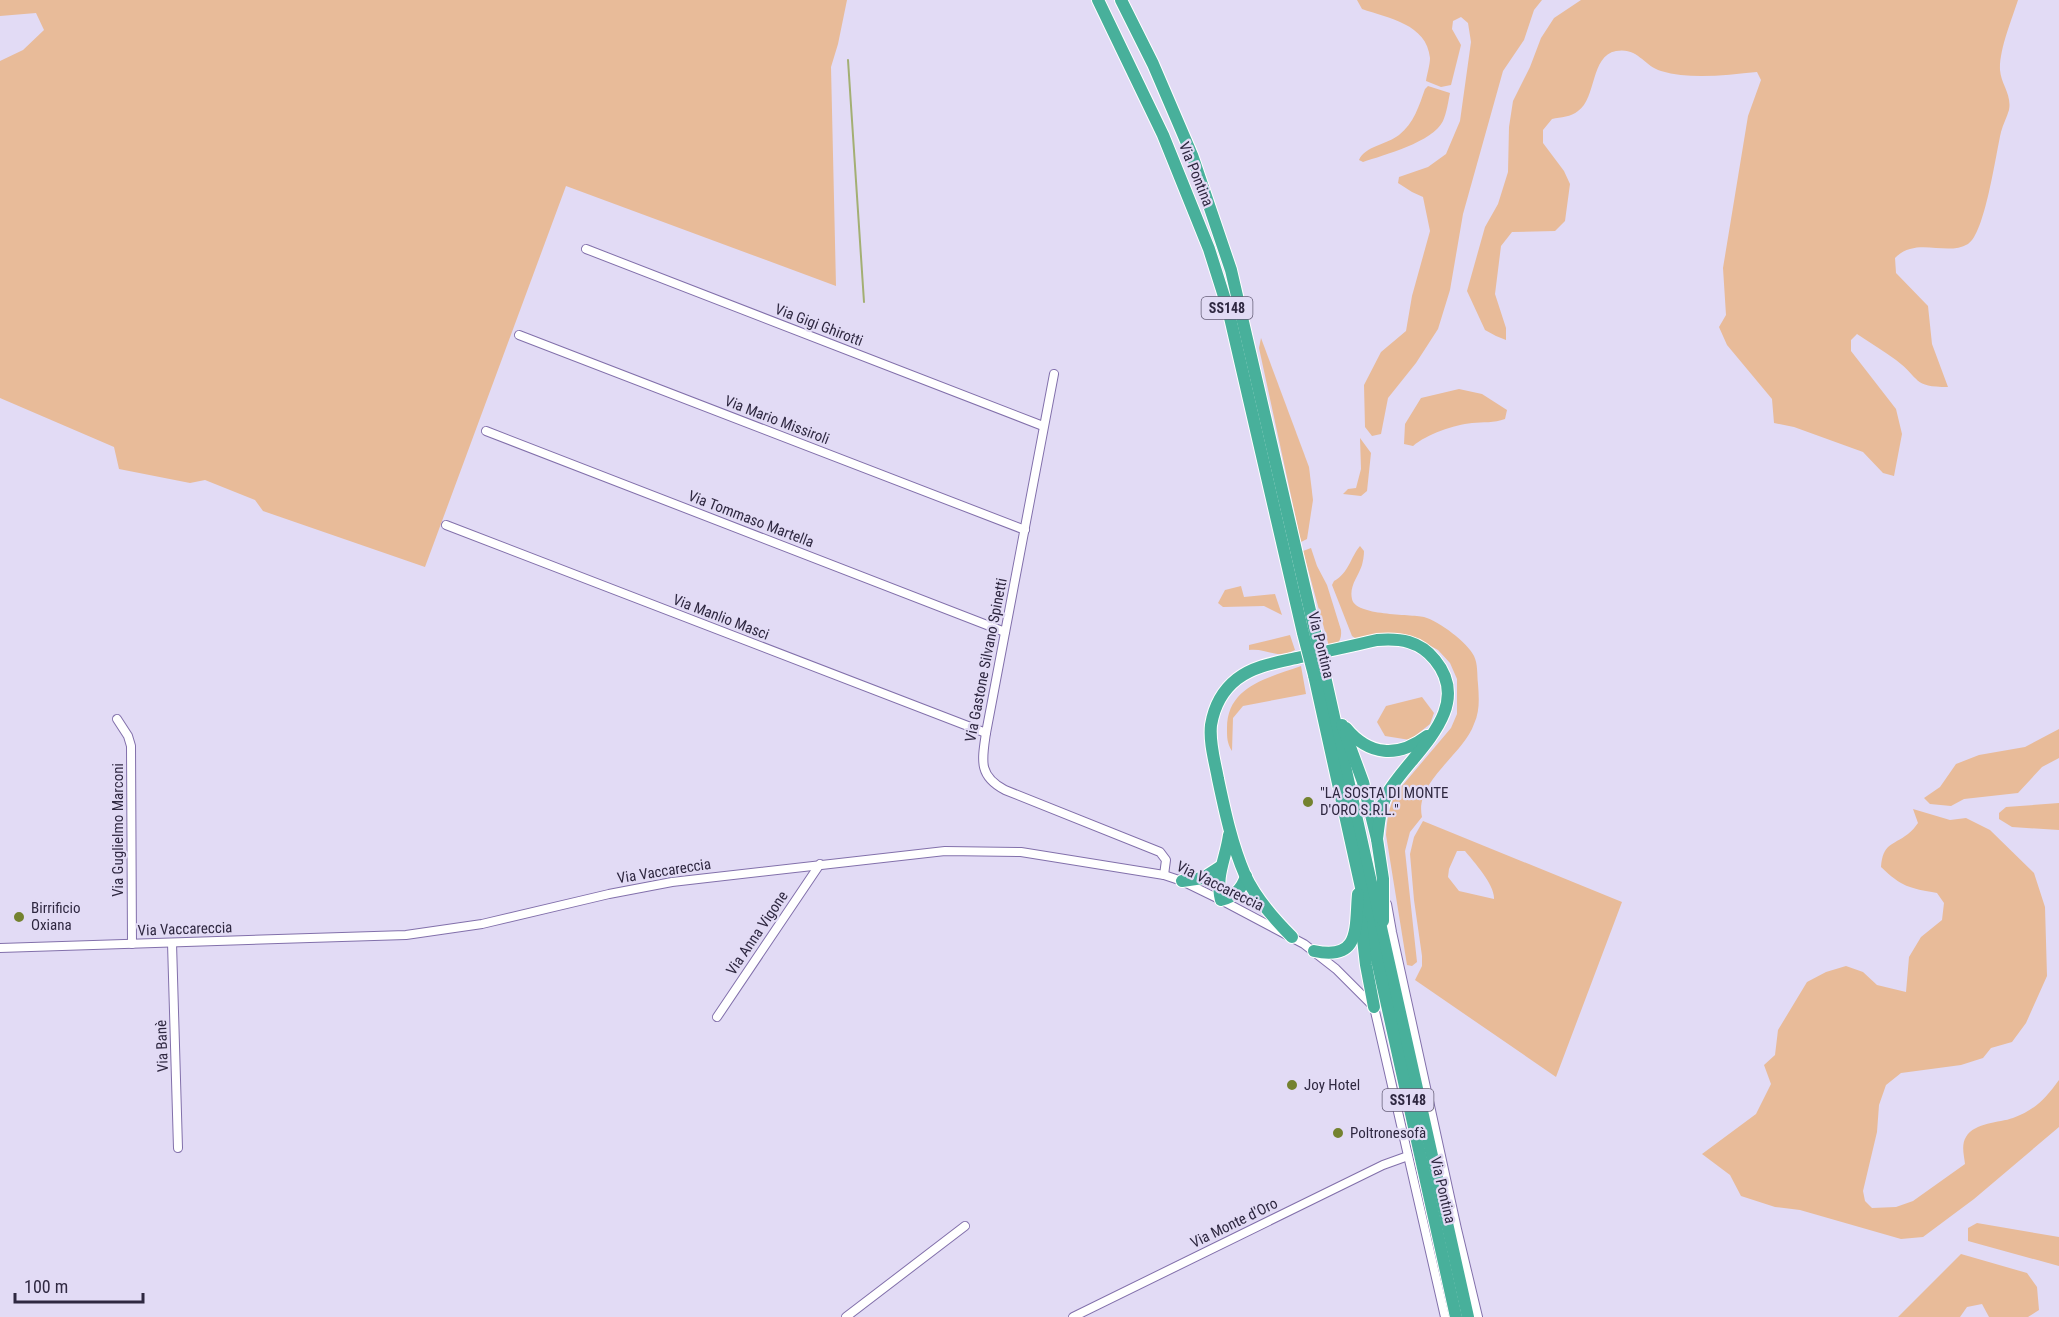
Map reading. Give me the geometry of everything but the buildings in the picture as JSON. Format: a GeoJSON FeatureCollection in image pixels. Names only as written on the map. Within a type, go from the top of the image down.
{"type":"FeatureCollection","features":[{"type":"Feature","properties":{"kind":"highway","name":"Via Pontina"},"geometry":{"type":"LineString","coordinates":[[1098,0],[1163,135],[1209,249],[1228,309],[1310,633]]}},
{"type":"Feature","properties":{"kind":"highway","name":"Via Pontina"},"geometry":{"type":"LineString","coordinates":[[1121,0],[1153,64],[1192,155],[1231,270],[1319,673],[1467,1317]]}},
{"type":"Feature","properties":{"kind":"highway"},"geometry":{"type":"LineString","coordinates":[[1292,937],[1265,907],[1245,876],[1229,831],[1212,748],[1211,725],[1215,709],[1224,693],[1236,680],[1268,664],[1377,640],[1407,641],[1429,654],[1444,676],[1446,699],[1443,715],[1436,730],[1386,796],[1380,814],[1377,839]]}},
{"type":"Feature","properties":{"kind":"highway","name":"Via Pontina"},"geometry":{"type":"LineString","coordinates":[[1319,673],[1359,884],[1456,1317]]}},
{"type":"Feature","properties":{"kind":"highway"},"geometry":{"type":"LineString","coordinates":[[1319,673],[1363,782],[1377,839],[1383,879],[1383,944]]}},
{"type":"Feature","properties":{"kind":"highway"},"geometry":{"type":"LineString","coordinates":[[1340,721],[1362,743],[1388,752],[1407,749],[1436,730]]}},
{"type":"Feature","properties":{"kind":"highway"},"geometry":{"type":"LineString","coordinates":[[1229,831],[1218,884],[1221,900],[1237,892],[1245,876]]}},
{"type":"Feature","properties":{"kind":"highway"},"geometry":{"type":"LineString","coordinates":[[1182,881],[1203,878],[1220,867]]}},
{"type":"Feature","properties":{"kind":"highway"},"geometry":{"type":"LineString","coordinates":[[1314,951],[1338,953],[1350,945],[1354,935],[1359,884]]}},
{"type":"Feature","properties":{"kind":"highway"},"geometry":{"type":"LineString","coordinates":[[1359,884],[1363,946],[1374,1007]]}},
{"type":"Feature","properties":{"kind":"street","name":"Via Gigi Ghirotti"},"geometry":{"type":"LineString","coordinates":[[586,249],[1043,426]]}},
{"type":"Feature","properties":{"kind":"street","name":"Via Mario Missiroli"},"geometry":{"type":"LineString","coordinates":[[519,335],[1025,530]]}},
{"type":"Feature","properties":{"kind":"street","name":"Via Gastone Silvano Spinetti"},"geometry":{"type":"LineString","coordinates":[[1053,374],[982,764],[987,776],[1005,790],[1159,851],[1166,860],[1164,875]]}},
{"type":"Feature","properties":{"kind":"street","name":"Via Tommaso Martella"},"geometry":{"type":"LineString","coordinates":[[486,431],[1005,632]]}},
{"type":"Feature","properties":{"kind":"street","name":"Via Manlio Masci"},"geometry":{"type":"LineString","coordinates":[[446,525],[986,734]]}},
{"type":"Feature","properties":{"kind":"street","name":"Via Guglielmo Marconi"},"geometry":{"type":"LineString","coordinates":[[117,719],[128,736],[131,746],[132,944]]}},
{"type":"Feature","properties":{"kind":"street","name":"Via Vaccareccia"},"geometry":{"type":"LineString","coordinates":[[0,948],[372,938],[418,934],[489,922],[646,886],[926,852],[989,850],[1031,853],[1164,875],[1182,881],[1292,937],[1314,951],[1347,979],[1374,1007]]}},
{"type":"Feature","properties":{"kind":"street","name":"Via Anna Vigone"},"geometry":{"type":"LineString","coordinates":[[717,1017],[819,864]]}},
{"type":"Feature","properties":{"kind":"street","name":"Via Pontina"},"geometry":{"type":"LineString","coordinates":[[1383,879],[1392,932],[1478,1317]]}},
{"type":"Feature","properties":{"kind":"street","name":"Via Banè"},"geometry":{"type":"LineString","coordinates":[[172,943],[178,1148]]}},
{"type":"Feature","properties":{"kind":"street","name":"Via Pontina"},"geometry":{"type":"LineString","coordinates":[[1374,1007],[1444,1317]]}},
{"type":"Feature","properties":{"kind":"street","name":"Via Monte d'Oro"},"geometry":{"type":"LineString","coordinates":[[1073,1317],[1373,1170],[1408,1156]]}},
{"type":"Feature","properties":{"kind":"street"},"geometry":{"type":"LineString","coordinates":[[846,1317],[965,1226]]}},
{"type":"Feature","properties":{"kind":"shaded area"},"geometry":{"type":"Polygon","coordinates":[[[0,0],[847,0],[831,67],[836,286],[566,186],[425,567],[263,511],[255,500],[205,480],[190,483],[119,469],[114,447],[0,398],[0,61],[23,50],[44,30],[36,13],[0,16],[0,0]]]}},
{"type":"Feature","properties":{"kind":"shaded area"},"geometry":{"type":"Polygon","coordinates":[[[1357,0],[1542,0],[1534,10],[1524,40],[1503,71],[1463,214],[1450,290],[1438,329],[1416,363],[1388,398],[1381,434],[1372,436],[1365,427],[1364,385],[1381,352],[1406,331],[1412,296],[1430,231],[1423,197],[1398,183],[1399,177],[1428,167],[1446,154],[1460,121],[1471,42],[1468,23],[1461,17],[1453,21],[1452,29],[1461,45],[1451,85],[1441,87],[1426,81],[1430,58],[1422,37],[1405,24],[1362,9],[1357,0]]]}},
{"type":"Feature","properties":{"kind":"shaded area"},"geometry":{"type":"Polygon","coordinates":[[[1581,0],[2018,0],[2000,62],[2001,75],[2010,105],[2001,132],[1980,225],[1968,244],[1950,249],[1913,248],[1895,258],[1896,273],[1928,306],[1932,344],[1948,387],[1936,387],[1918,381],[1896,360],[1857,334],[1851,340],[1851,351],[1896,409],[1902,434],[1894,476],[1883,473],[1863,452],[1794,427],[1774,423],[1772,399],[1727,345],[1719,327],[1726,315],[1723,268],[1748,116],[1761,80],[1757,72],[1709,76],[1672,74],[1655,69],[1630,52],[1616,51],[1608,54],[1598,69],[1584,105],[1572,114],[1552,119],[1543,130],[1543,143],[1564,171],[1570,184],[1565,221],[1555,231],[1512,232],[1501,246],[1495,294],[1506,328],[1506,340],[1485,330],[1467,291],[1485,227],[1498,204],[1508,172],[1509,127],[1513,101],[1541,38],[1554,18],[1581,0]]]}},
{"type":"Feature","properties":{"kind":"shaded area"},"geometry":{"type":"Polygon","coordinates":[[[1428,86],[1450,93],[1443,121],[1438,129],[1407,147],[1363,162],[1359,160],[1366,151],[1399,135],[1409,125],[1428,86]]]}},
{"type":"Feature","properties":{"kind":"shaded area"},"geometry":{"type":"Polygon","coordinates":[[[1261,338],[1309,467],[1313,500],[1307,539],[1301,542],[1259,348],[1261,338]]]}},
{"type":"Feature","properties":{"kind":"shaded area"},"geometry":{"type":"Polygon","coordinates":[[[1459,389],[1482,394],[1507,410],[1505,419],[1457,426],[1433,434],[1413,446],[1404,444],[1405,424],[1421,398],[1459,389]]]}},
{"type":"Feature","properties":{"kind":"shaded area"},"geometry":{"type":"Polygon","coordinates":[[[1360,438],[1371,453],[1367,491],[1361,496],[1343,494],[1348,489],[1356,488],[1361,469],[1360,438]]]}},
{"type":"Feature","properties":{"kind":"shaded area"},"geometry":{"type":"Polygon","coordinates":[[[1360,546],[1364,551],[1363,560],[1351,594],[1355,605],[1372,611],[1430,619],[1466,645],[1474,656],[1477,666],[1479,699],[1476,719],[1460,747],[1432,780],[1425,792],[1421,804],[1422,817],[1410,832],[1405,851],[1417,962],[1412,966],[1407,965],[1386,835],[1388,818],[1396,793],[1451,728],[1457,714],[1457,679],[1450,663],[1438,650],[1414,637],[1391,635],[1358,640],[1352,636],[1332,585],[1346,570],[1360,546]]]}},
{"type":"Feature","properties":{"kind":"shaded area"},"geometry":{"type":"Polygon","coordinates":[[[1311,548],[1327,585],[1341,630],[1339,642],[1330,650],[1303,551],[1311,548]]]}},
{"type":"Feature","properties":{"kind":"shaded area"},"geometry":{"type":"Polygon","coordinates":[[[1241,586],[1244,597],[1275,594],[1282,615],[1264,606],[1223,607],[1218,603],[1225,590],[1241,586]]]}},
{"type":"Feature","properties":{"kind":"shaded area"},"geometry":{"type":"Polygon","coordinates":[[[1290,635],[1295,650],[1288,653],[1277,654],[1249,650],[1249,645],[1290,635]]]}},
{"type":"Feature","properties":{"kind":"shaded area"},"geometry":{"type":"Polygon","coordinates":[[[1301,666],[1306,694],[1243,706],[1233,718],[1232,751],[1227,728],[1234,702],[1242,693],[1263,680],[1301,666]]]}},
{"type":"Feature","properties":{"kind":"shaded area"},"geometry":{"type":"Polygon","coordinates":[[[1422,697],[1434,713],[1430,724],[1410,740],[1385,736],[1377,722],[1386,706],[1422,697]]]}},
{"type":"Feature","properties":{"kind":"shaded area"},"geometry":{"type":"Polygon","coordinates":[[[2059,729],[2059,758],[2042,767],[2018,793],[1964,799],[1951,806],[1930,804],[1924,798],[1940,787],[1956,764],[1979,755],[2025,747],[2059,729]]]}},
{"type":"Feature","properties":{"kind":"shaded area"},"geometry":{"type":"Polygon","coordinates":[[[2059,803],[2059,830],[2012,827],[1999,819],[1999,813],[2006,807],[2059,803]]]}},
{"type":"Feature","properties":{"kind":"shaded area"},"geometry":{"type":"Polygon","coordinates":[[[1913,809],[1950,820],[1966,818],[1990,830],[2034,873],[2045,907],[2047,976],[2026,1023],[2012,1042],[1991,1048],[1983,1058],[1961,1065],[1901,1073],[1886,1085],[1879,1105],[1877,1132],[1863,1191],[1865,1201],[1872,1208],[1896,1207],[1913,1201],[1965,1164],[1964,1143],[1970,1132],[1975,1128],[2013,1118],[2028,1111],[2045,1098],[2059,1080],[2059,1127],[1974,1199],[1923,1237],[1901,1239],[1741,1196],[1730,1175],[1702,1154],[1756,1114],[1771,1084],[1764,1065],[1775,1055],[1778,1030],[1807,982],[1826,972],[1846,966],[1863,972],[1877,985],[1906,992],[1909,957],[1921,937],[1942,920],[1944,903],[1937,893],[1906,886],[1881,867],[1886,849],[1909,833],[1918,823],[1913,809]]]}},
{"type":"Feature","properties":{"kind":"shaded area"},"geometry":{"type":"Polygon","coordinates":[[[1423,821],[1622,902],[1556,1077],[1415,980],[1422,966],[1422,956],[1410,854],[1414,837],[1423,821]],[[1457,851],[1448,877],[1459,891],[1494,899],[1488,881],[1465,851],[1457,851]]]}},
{"type":"Feature","properties":{"kind":"shaded area"},"geometry":{"type":"Polygon","coordinates":[[[1977,1223],[2059,1237],[2059,1266],[1968,1241],[1968,1228],[1977,1223]]]}},
{"type":"Feature","properties":{"kind":"shaded area"},"geometry":{"type":"Polygon","coordinates":[[[1961,1254],[2027,1273],[2037,1287],[2039,1310],[2028,1317],[1989,1317],[1982,1304],[1967,1307],[1960,1317],[1898,1317],[1961,1254]]]}},
{"type":"Feature","properties":{"kind":"waterway"},"geometry":{"type":"LineString","coordinates":[[848,60],[864,302]]}},
{"type":"Feature","properties":{"kind":"place","name":"\"LA SOSTA DI MONTE D'ORO S.R.L.\""},"geometry":{"type":"Point","coordinates":[1308,802]}},
{"type":"Feature","properties":{"kind":"place","name":"Birrificio Oxiana"},"geometry":{"type":"Point","coordinates":[19,917]}},
{"type":"Feature","properties":{"kind":"place","name":"Joy Hotel"},"geometry":{"type":"Point","coordinates":[1292,1085]}},
{"type":"Feature","properties":{"kind":"place","name":"Poltronesofà"},"geometry":{"type":"Point","coordinates":[1338,1133]}}]}
